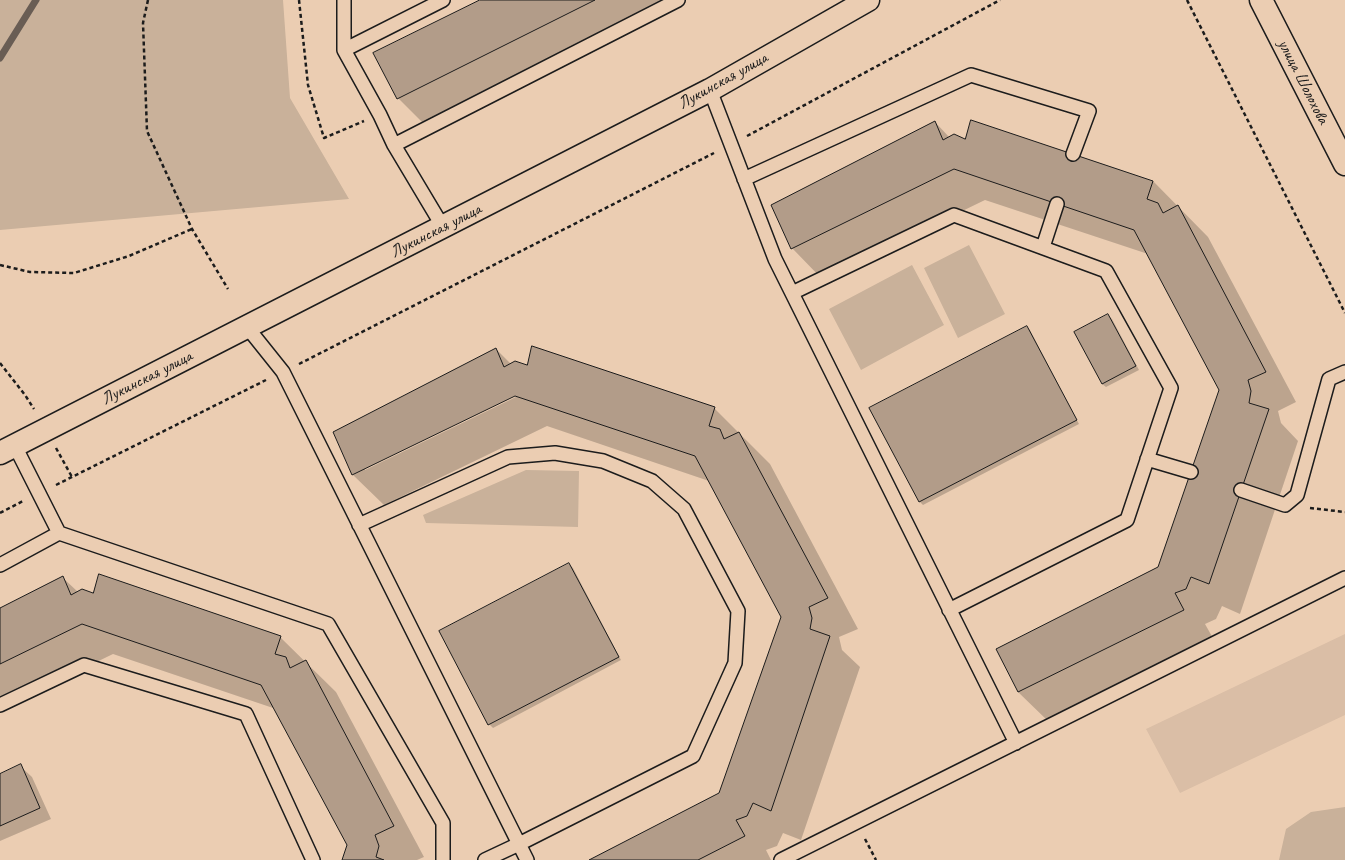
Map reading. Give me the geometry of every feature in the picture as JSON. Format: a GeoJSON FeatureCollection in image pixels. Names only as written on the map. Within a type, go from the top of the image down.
{"type":"FeatureCollection","features":[{"type":"Feature","properties":{"kind":"street","name":"Лукинская улица"},"geometry":{"type":"LineString","coordinates":[[7,450],[710,90],[868,0]]}},
{"type":"Feature","properties":{"kind":"street","name":"улица Шолохова"},"geometry":{"type":"LineString","coordinates":[[1261,0],[1345,164]]}},
{"type":"Feature","properties":{"kind":"lane"},"geometry":{"type":"LineString","coordinates":[[344,0],[344,50],[380,115],[394,145],[443,227]]}},
{"type":"Feature","properties":{"kind":"lane"},"geometry":{"type":"LineString","coordinates":[[344,50],[443,0]]}},
{"type":"Feature","properties":{"kind":"lane"},"geometry":{"type":"LineString","coordinates":[[394,145],[678,0]]}},
{"type":"Feature","properties":{"kind":"lane"},"geometry":{"type":"LineString","coordinates":[[744,179],[972,75],[1089,111],[1073,154]]}},
{"type":"Feature","properties":{"kind":"lane"},"geometry":{"type":"LineString","coordinates":[[710,90],[775,259],[1016,743]]}},
{"type":"Feature","properties":{"kind":"lane"},"geometry":{"type":"LineString","coordinates":[[1042,247],[1057,204]]}},
{"type":"Feature","properties":{"kind":"lane"},"geometry":{"type":"LineString","coordinates":[[792,293],[954,215],[1106,271],[1171,388],[1127,520],[949,610]]}},
{"type":"Feature","properties":{"kind":"lane"},"geometry":{"type":"LineString","coordinates":[[247,327],[283,372],[527,860]]}},
{"type":"Feature","properties":{"kind":"lane"},"geometry":{"type":"LineString","coordinates":[[1241,490],[1285,505],[1297,494],[1329,379],[1345,372]]}},
{"type":"Feature","properties":{"kind":"lane"},"geometry":{"type":"LineString","coordinates":[[7,450],[39,494],[59,533],[328,624],[443,823],[443,860]]}},
{"type":"Feature","properties":{"kind":"lane"},"geometry":{"type":"LineString","coordinates":[[360,525],[508,457],[555,453],[603,461],[652,481],[684,509],[738,611],[735,663],[693,756],[485,860]]}},
{"type":"Feature","properties":{"kind":"lane"},"geometry":{"type":"LineString","coordinates":[[1148,459],[1191,472]]}},
{"type":"Feature","properties":{"kind":"lane"},"geometry":{"type":"LineString","coordinates":[[0,565],[59,533]]}},
{"type":"Feature","properties":{"kind":"lane"},"geometry":{"type":"LineString","coordinates":[[781,860],[1345,578]]}},
{"type":"Feature","properties":{"kind":"lane"},"geometry":{"type":"LineString","coordinates":[[0,705],[84,665],[246,714],[312,860]]}},
{"type":"Feature","properties":{"kind":"path"},"geometry":{"type":"LineString","coordinates":[[148,0],[143,23],[147,131],[192,229],[228,289]]}},
{"type":"Feature","properties":{"kind":"path"},"geometry":{"type":"LineString","coordinates":[[299,0],[308,85],[324,138],[380,115]]}},
{"type":"Feature","properties":{"kind":"path"},"geometry":{"type":"LineString","coordinates":[[0,513],[732,145],[1000,0]]}},
{"type":"Feature","properties":{"kind":"path"},"geometry":{"type":"LineString","coordinates":[[1187,0],[1345,313]]}},
{"type":"Feature","properties":{"kind":"path"},"geometry":{"type":"LineString","coordinates":[[0,265],[30,272],[74,273],[129,256],[192,229]]}},
{"type":"Feature","properties":{"kind":"path"},"geometry":{"type":"LineString","coordinates":[[0,363],[25,395]]}},
{"type":"Feature","properties":{"kind":"path"},"geometry":{"type":"LineString","coordinates":[[1285,505],[1345,512]]}},
{"type":"Feature","properties":{"kind":"path"},"geometry":{"type":"LineString","coordinates":[[856,822],[876,860]]}},
{"type":"Feature","properties":{"kind":"shaded area"},"geometry":{"type":"Polygon","coordinates":[[[0,0],[283,0],[290,98],[349,199],[0,230],[0,0]]]}},
{"type":"Feature","properties":{"kind":"shaded area"},"geometry":{"type":"Polygon","coordinates":[[[969,245],[1005,314],[958,338],[924,268],[969,245]]]}},
{"type":"Feature","properties":{"kind":"shaded area"},"geometry":{"type":"Polygon","coordinates":[[[912,265],[944,325],[861,370],[829,309],[912,265]]]}},
{"type":"Feature","properties":{"kind":"shaded area"},"geometry":{"type":"Polygon","coordinates":[[[526,470],[579,471],[578,527],[426,523],[423,515],[526,470]]]}},
{"type":"Feature","properties":{"kind":"shaded area"},"geometry":{"type":"Polygon","coordinates":[[[1345,634],[1345,715],[1180,793],[1146,729],[1345,634]]]}},
{"type":"Feature","properties":{"kind":"shaded area"},"geometry":{"type":"Polygon","coordinates":[[[1345,807],[1345,860],[1279,860],[1286,829],[1311,812],[1345,807]]]}},
{"type":"Feature","properties":{"kind":"building"},"geometry":{"type":"Polygon","coordinates":[[[480,0],[595,0],[397,99],[373,53],[480,0]]]}},
{"type":"Feature","properties":{"kind":"building"},"geometry":{"type":"Polygon","coordinates":[[[971,120],[1153,181],[1147,199],[1158,203],[1163,213],[1178,205],[1266,372],[1248,380],[1251,391],[1249,403],[1269,409],[1209,584],[1191,577],[1186,589],[1175,593],[1184,610],[1018,692],[996,649],[1158,567],[1219,390],[1134,230],[954,169],[791,249],[771,205],[935,121],[943,140],[954,134],[965,139],[971,120]]]}},
{"type":"Feature","properties":{"kind":"building"},"geometry":{"type":"Polygon","coordinates":[[[1108,314],[1136,366],[1102,384],[1074,332],[1108,314]]]}},
{"type":"Feature","properties":{"kind":"building"},"geometry":{"type":"Polygon","coordinates":[[[1027,326],[1077,420],[919,502],[869,408],[1027,326]]]}},
{"type":"Feature","properties":{"kind":"building"},"geometry":{"type":"Polygon","coordinates":[[[532,346],[715,407],[709,426],[720,429],[724,439],[739,432],[828,598],[809,607],[812,618],[810,629],[830,636],[771,811],[753,803],[747,816],[736,820],[745,836],[698,860],[589,860],[719,793],[781,617],[695,456],[515,396],[352,475],[333,432],[496,348],[504,367],[515,361],[527,365],[532,346]]]}},
{"type":"Feature","properties":{"kind":"building"},"geometry":{"type":"Polygon","coordinates":[[[569,563],[619,657],[488,725],[439,631],[569,563]]]}},
{"type":"Feature","properties":{"kind":"building"},"geometry":{"type":"Polygon","coordinates":[[[99,574],[281,636],[275,654],[286,657],[290,668],[306,660],[394,826],[375,835],[379,846],[376,857],[384,860],[342,860],[347,845],[261,685],[82,624],[0,664],[0,608],[63,576],[71,595],[82,589],[93,593],[99,574]]]}},
{"type":"Feature","properties":{"kind":"building"},"geometry":{"type":"Polygon","coordinates":[[[21,764],[40,808],[0,826],[0,774],[21,764]]]}},
{"type":"Feature","properties":{"kind":"waterway"},"geometry":{"type":"LineString","coordinates":[[0,58],[36,0]]}}]}
